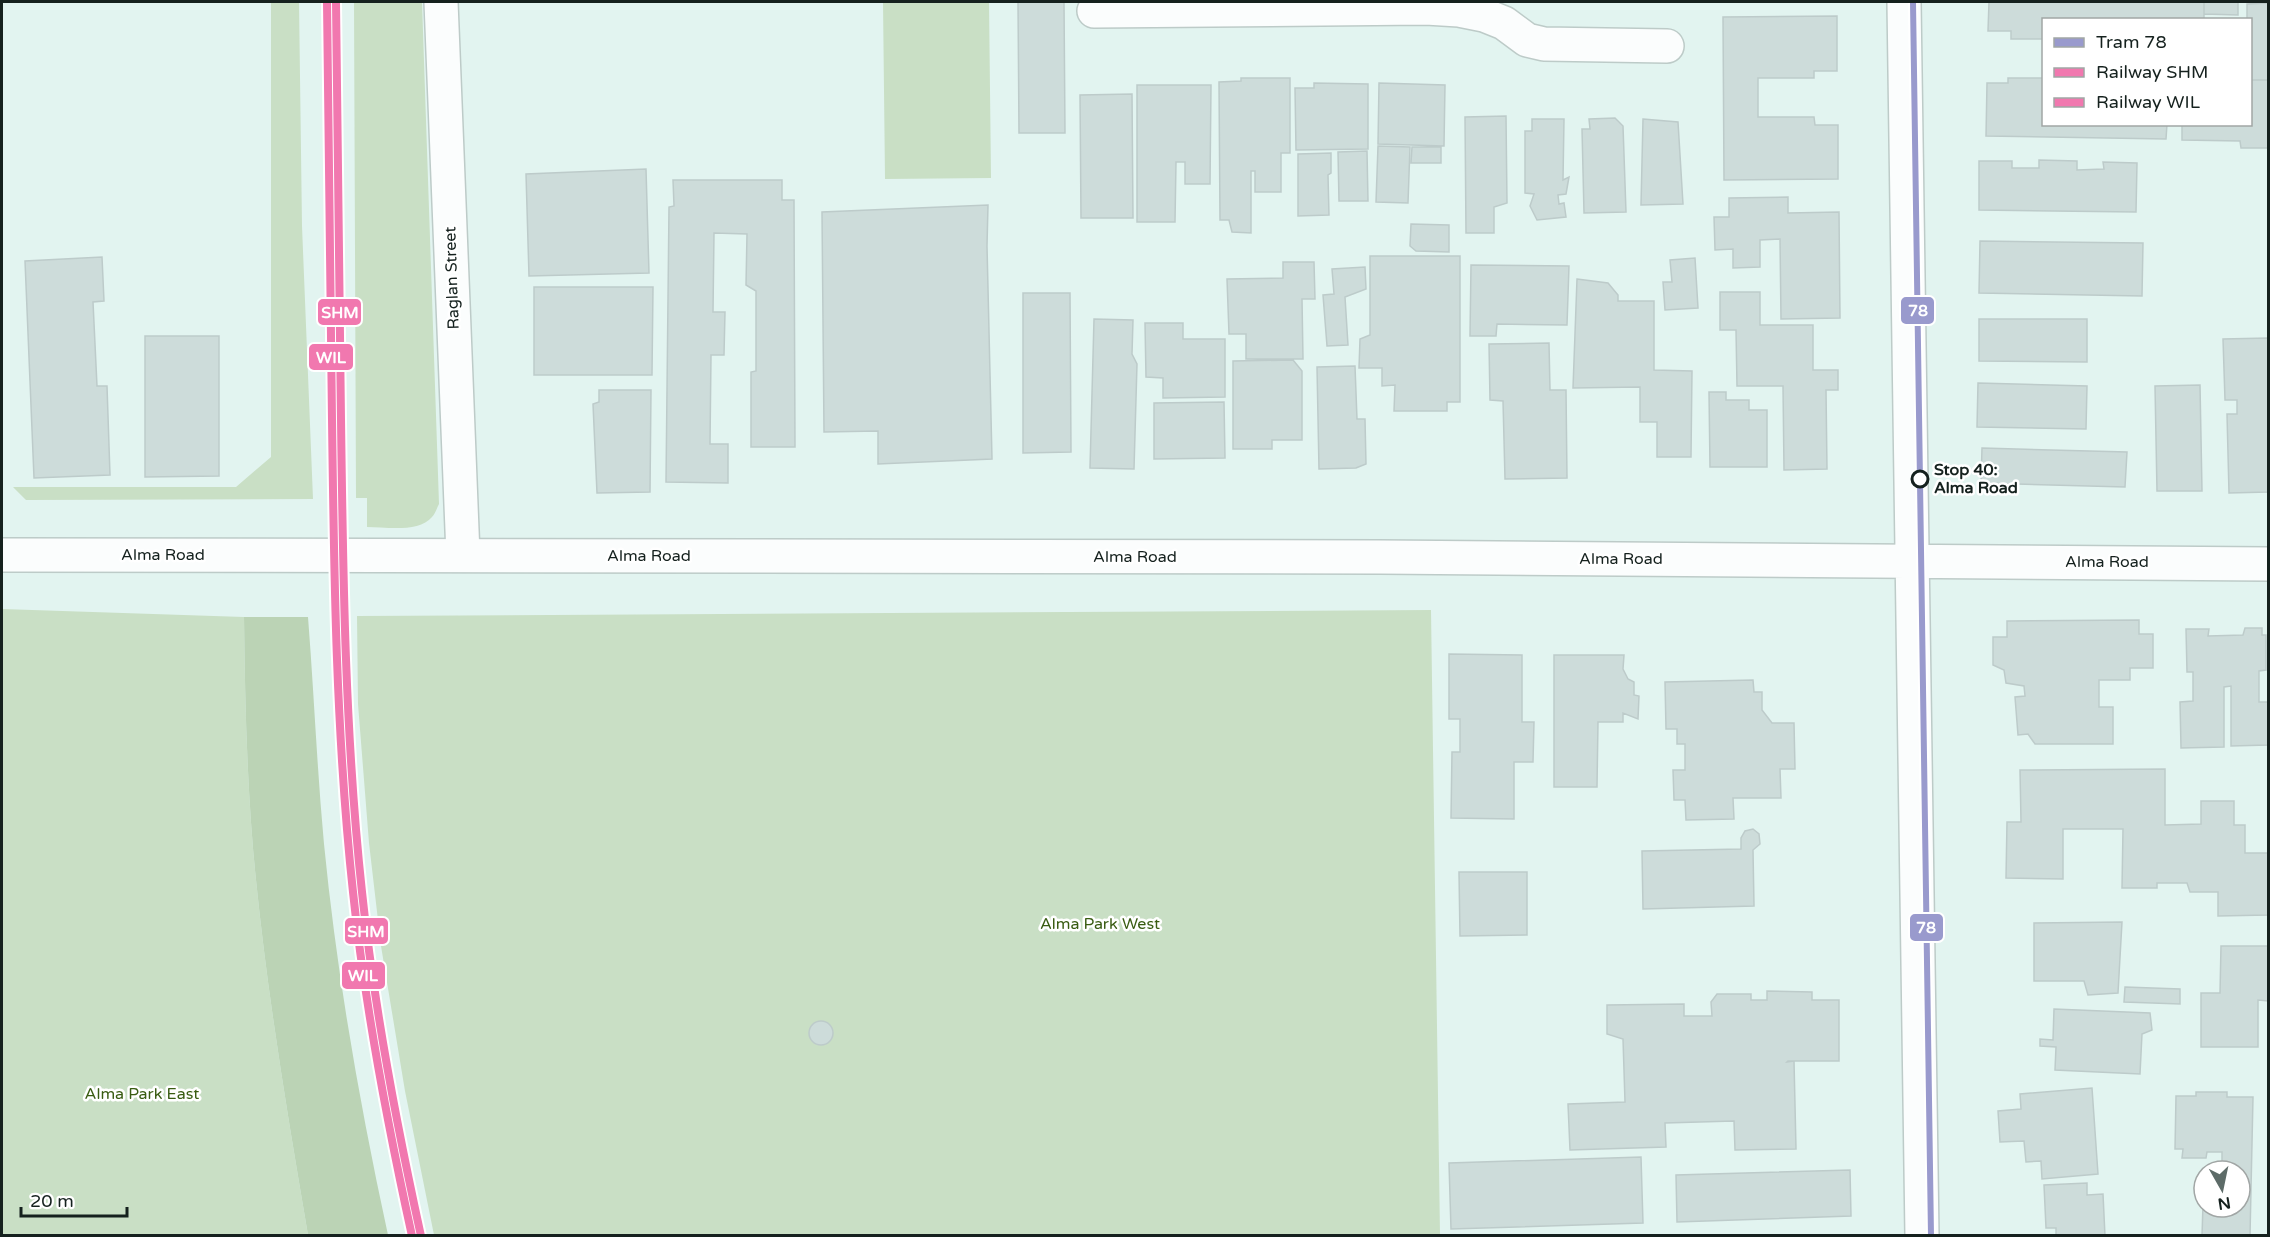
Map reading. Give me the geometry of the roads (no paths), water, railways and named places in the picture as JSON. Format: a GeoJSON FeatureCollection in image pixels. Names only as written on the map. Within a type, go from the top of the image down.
{"type":"FeatureCollection","features":[{"type":"Feature","properties":{"kind":"street","name":"Raglan Street"},"geometry":{"type":"LineString","coordinates":[[441,2],[463,555]]}},
{"type":"Feature","properties":{"kind":"street"},"geometry":{"type":"LineString","coordinates":[[1904,2],[1922,1236]]}},
{"type":"Feature","properties":{"kind":"street"},"geometry":{"type":"LineString","coordinates":[[1094,11],[1236,5],[1426,8],[1476,14],[1504,12],[1527,40],[1544,44],[1667,46]]}},
{"type":"Feature","properties":{"kind":"street","name":"Alma Road"},"geometry":{"type":"LineString","coordinates":[[2,555],[463,555],[2268,564]]}},
{"type":"Feature","properties":{"kind":"tram line","name":"78"},"geometry":{"type":"LineString","coordinates":[[1913,2],[1931,1236]]}},
{"type":"Feature","properties":{"kind":"rail line","name":"WIL"},"geometry":{"type":"LineString","coordinates":[[327,2],[334,537],[337,656],[347,833],[370,1022],[412,1236]]}},
{"type":"Feature","properties":{"kind":"rail line","name":"SHM"},"geometry":{"type":"LineString","coordinates":[[336,2],[343,537],[346,656],[356,833],[379,1022],[421,1236]]}},
{"type":"Feature","properties":{"kind":"place","name":"Stop 40: Alma Road"},"geometry":{"type":"Point","coordinates":[1920,479]}},
{"type":"Feature","properties":{"kind":"park label","name":"Alma Park West"},"geometry":{"type":"Point","coordinates":[1100,924]}},
{"type":"Feature","properties":{"kind":"park label","name":"Alma Park East"},"geometry":{"type":"Point","coordinates":[142,1094]}}]}
